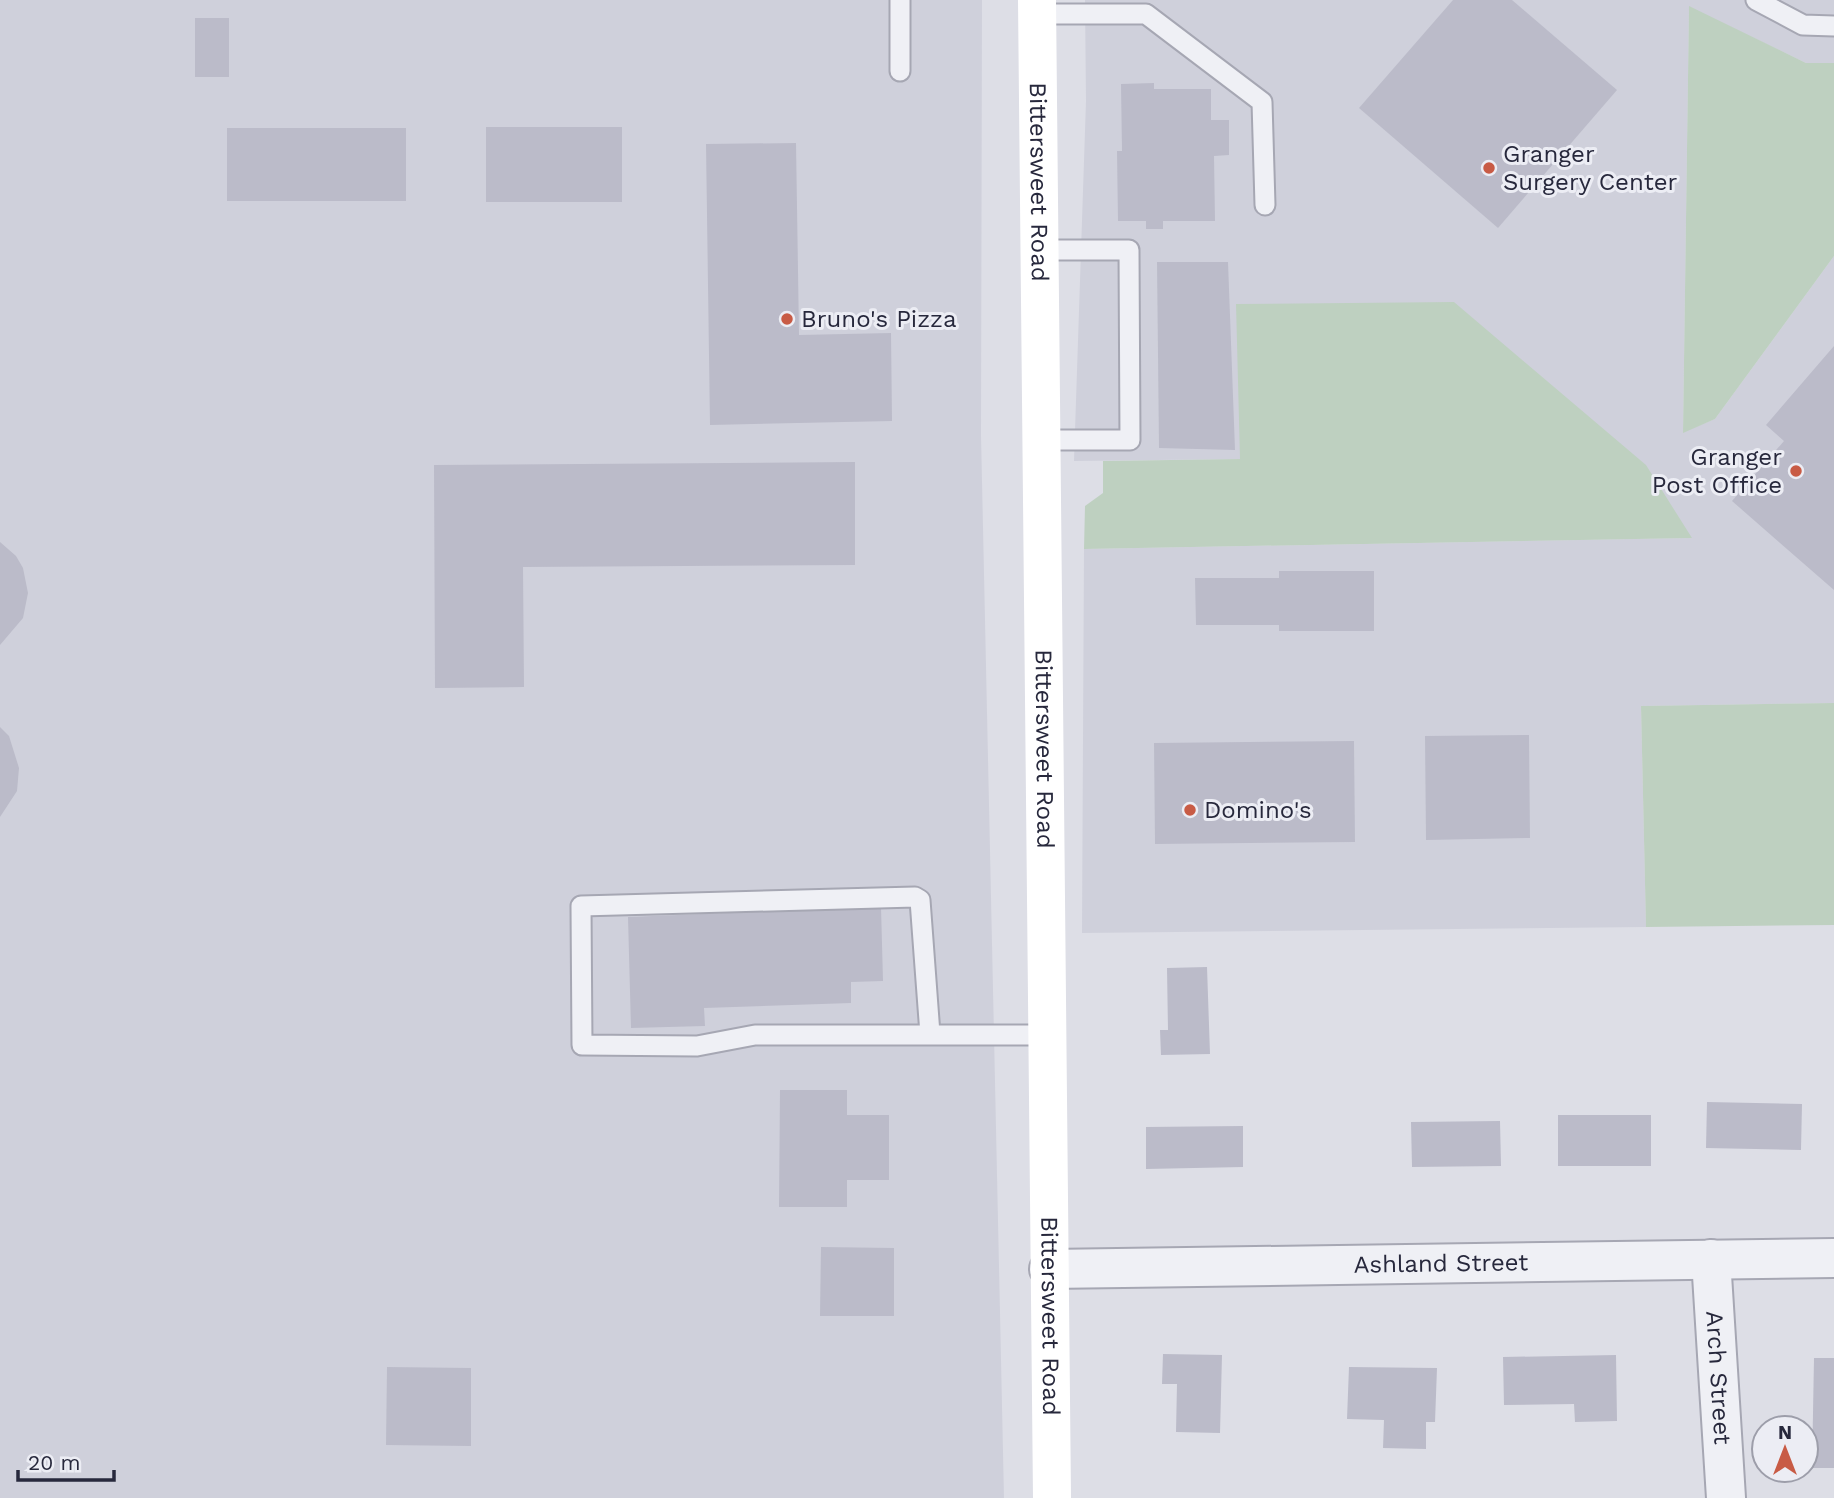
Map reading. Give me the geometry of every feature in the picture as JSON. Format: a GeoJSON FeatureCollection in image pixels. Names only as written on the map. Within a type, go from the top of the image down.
{"type":"FeatureCollection","features":[{"type":"Feature","properties":{"kind":"street","name":"Bittersweet Road"},"geometry":{"type":"LineString","coordinates":[[1037,7],[1052,1498]]}},
{"type":"Feature","properties":{"kind":"street","name":"Ashland Street"},"geometry":{"type":"LineString","coordinates":[[1049,1269],[1834,1258]]}},
{"type":"Feature","properties":{"kind":"street","name":"Arch Street"},"geometry":{"type":"LineString","coordinates":[[1711,1259],[1726,1498]]}},
{"type":"Feature","properties":{"kind":"lane"},"geometry":{"type":"LineString","coordinates":[[900,0],[900,71]]}},
{"type":"Feature","properties":{"kind":"lane"},"geometry":{"type":"LineString","coordinates":[[1756,0],[1803,25],[1834,26]]}},
{"type":"Feature","properties":{"kind":"lane"},"geometry":{"type":"LineString","coordinates":[[1037,7],[1146,14],[1262,102],[1265,205]]}},
{"type":"Feature","properties":{"kind":"lane"},"geometry":{"type":"LineString","coordinates":[[1039,250],[1129,250],[1130,440],[1041,440]]}},
{"type":"Feature","properties":{"kind":"lane"},"geometry":{"type":"LineString","coordinates":[[930,1034],[920,900],[915,897],[580,906],[582,1045],[697,1046],[755,1035],[1047,1035]]}},
{"type":"Feature","properties":{"kind":"shaded area"},"geometry":{"type":"Polygon","coordinates":[[[0,0],[982,0],[981,435],[1004,1498],[0,1498],[0,0]]]}},
{"type":"Feature","properties":{"kind":"shaded area"},"geometry":{"type":"Polygon","coordinates":[[[1085,0],[1834,0],[1834,63],[1806,63],[1689,7],[1683,432],[1715,419],[1834,256],[1834,703],[1641,706],[1646,927],[1082,933],[1084,549],[1692,538],[1241,459],[1074,461],[1086,101],[1085,0]]]}},
{"type":"Feature","properties":{"kind":"green space"},"geometry":{"type":"Polygon","coordinates":[[[1689,6],[1806,63],[1834,63],[1834,256],[1715,419],[1683,433],[1689,6]]]}},
{"type":"Feature","properties":{"kind":"green space"},"geometry":{"type":"Polygon","coordinates":[[[1454,302],[1646,465],[1692,538],[1084,549],[1085,506],[1103,493],[1103,461],[1240,459],[1236,304],[1454,302]]]}},
{"type":"Feature","properties":{"kind":"green space"},"geometry":{"type":"Polygon","coordinates":[[[1834,703],[1834,925],[1646,927],[1641,706],[1834,703]]]}},
{"type":"Feature","properties":{"kind":"building","name":"Granger Surgery Center"},"geometry":{"type":"Polygon","coordinates":[[[1453,0],[1512,0],[1617,90],[1498,228],[1359,108],[1453,0]]]}},
{"type":"Feature","properties":{"kind":"building"},"geometry":{"type":"Polygon","coordinates":[[[195,18],[229,18],[229,77],[195,77],[195,18]]]}},
{"type":"Feature","properties":{"kind":"building"},"geometry":{"type":"Polygon","coordinates":[[[1154,83],[1154,89],[1211,89],[1211,120],[1229,120],[1229,155],[1214,156],[1215,221],[1163,221],[1163,229],[1146,229],[1146,221],[1118,221],[1117,151],[1122,151],[1121,84],[1154,83]]]}},
{"type":"Feature","properties":{"kind":"building"},"geometry":{"type":"Polygon","coordinates":[[[486,127],[622,127],[622,202],[486,202],[486,127]]]}},
{"type":"Feature","properties":{"kind":"building"},"geometry":{"type":"Polygon","coordinates":[[[227,128],[406,128],[406,201],[227,201],[227,128]]]}},
{"type":"Feature","properties":{"kind":"building"},"geometry":{"type":"Polygon","coordinates":[[[796,143],[799,335],[891,333],[892,421],[710,425],[706,144],[796,143]]]}},
{"type":"Feature","properties":{"kind":"building"},"geometry":{"type":"Polygon","coordinates":[[[1157,262],[1228,262],[1235,450],[1159,448],[1157,262]]]}},
{"type":"Feature","properties":{"kind":"building","name":"Granger Post Office"},"geometry":{"type":"Polygon","coordinates":[[[1834,346],[1834,590],[1732,501],[1784,441],[1766,425],[1834,346]]]}},
{"type":"Feature","properties":{"kind":"building"},"geometry":{"type":"Polygon","coordinates":[[[855,462],[855,565],[523,567],[524,687],[435,688],[434,465],[855,462]]]}},
{"type":"Feature","properties":{"kind":"building"},"geometry":{"type":"Polygon","coordinates":[[[0,542],[16,556],[23,568],[28,593],[23,618],[0,645],[0,542]]]}},
{"type":"Feature","properties":{"kind":"building"},"geometry":{"type":"Polygon","coordinates":[[[1279,571],[1374,571],[1374,631],[1279,631],[1279,625],[1196,625],[1195,578],[1279,578],[1279,571]]]}},
{"type":"Feature","properties":{"kind":"building"},"geometry":{"type":"Polygon","coordinates":[[[0,727],[9,736],[19,768],[17,791],[0,817],[0,727]]]}},
{"type":"Feature","properties":{"kind":"building"},"geometry":{"type":"Polygon","coordinates":[[[1529,735],[1530,838],[1426,840],[1425,736],[1529,735]]]}},
{"type":"Feature","properties":{"kind":"building"},"geometry":{"type":"Polygon","coordinates":[[[1354,741],[1355,842],[1155,844],[1154,743],[1354,741]]]}},
{"type":"Feature","properties":{"kind":"building"},"geometry":{"type":"Polygon","coordinates":[[[881,907],[883,981],[851,982],[851,1003],[704,1008],[705,1026],[631,1028],[628,917],[881,907]]]}},
{"type":"Feature","properties":{"kind":"building"},"geometry":{"type":"Polygon","coordinates":[[[1207,967],[1210,1054],[1161,1055],[1160,1030],[1168,1030],[1167,968],[1207,967]]]}},
{"type":"Feature","properties":{"kind":"building"},"geometry":{"type":"Polygon","coordinates":[[[780,1090],[847,1090],[847,1115],[889,1115],[889,1180],[847,1180],[847,1207],[779,1207],[780,1090]]]}},
{"type":"Feature","properties":{"kind":"building"},"geometry":{"type":"Polygon","coordinates":[[[1707,1102],[1802,1104],[1801,1150],[1706,1148],[1707,1102]]]}},
{"type":"Feature","properties":{"kind":"building"},"geometry":{"type":"Polygon","coordinates":[[[1558,1115],[1651,1115],[1651,1166],[1558,1166],[1558,1115]]]}},
{"type":"Feature","properties":{"kind":"building"},"geometry":{"type":"Polygon","coordinates":[[[1500,1121],[1501,1166],[1412,1167],[1411,1122],[1500,1121]]]}},
{"type":"Feature","properties":{"kind":"building"},"geometry":{"type":"Polygon","coordinates":[[[1243,1126],[1243,1167],[1146,1169],[1146,1127],[1243,1126]]]}},
{"type":"Feature","properties":{"kind":"building"},"geometry":{"type":"Polygon","coordinates":[[[821,1247],[894,1248],[894,1316],[820,1316],[821,1247]]]}},
{"type":"Feature","properties":{"kind":"building"},"geometry":{"type":"Polygon","coordinates":[[[1163,1354],[1222,1355],[1220,1433],[1176,1432],[1177,1384],[1162,1384],[1163,1354]]]}},
{"type":"Feature","properties":{"kind":"building"},"geometry":{"type":"Polygon","coordinates":[[[1616,1355],[1617,1421],[1575,1422],[1574,1404],[1504,1405],[1503,1357],[1616,1355]]]}},
{"type":"Feature","properties":{"kind":"building"},"geometry":{"type":"Polygon","coordinates":[[[1814,1358],[1834,1358],[1834,1468],[1820,1468],[1820,1414],[1813,1414],[1814,1358]]]}},
{"type":"Feature","properties":{"kind":"building"},"geometry":{"type":"Polygon","coordinates":[[[387,1367],[471,1368],[471,1446],[386,1445],[387,1367]]]}},
{"type":"Feature","properties":{"kind":"building"},"geometry":{"type":"Polygon","coordinates":[[[1349,1367],[1437,1368],[1435,1422],[1426,1422],[1426,1449],[1383,1448],[1384,1420],[1347,1419],[1349,1367]]]}},
{"type":"Feature","properties":{"kind":"place","name":"Granger Surgery Center"},"geometry":{"type":"Point","coordinates":[1489,168]}},
{"type":"Feature","properties":{"kind":"place","name":"Bruno's Pizza"},"geometry":{"type":"Point","coordinates":[787,319]}},
{"type":"Feature","properties":{"kind":"place","name":"Granger Post Office"},"geometry":{"type":"Point","coordinates":[1796,471]}},
{"type":"Feature","properties":{"kind":"place","name":"Domino's"},"geometry":{"type":"Point","coordinates":[1190,810]}}]}
